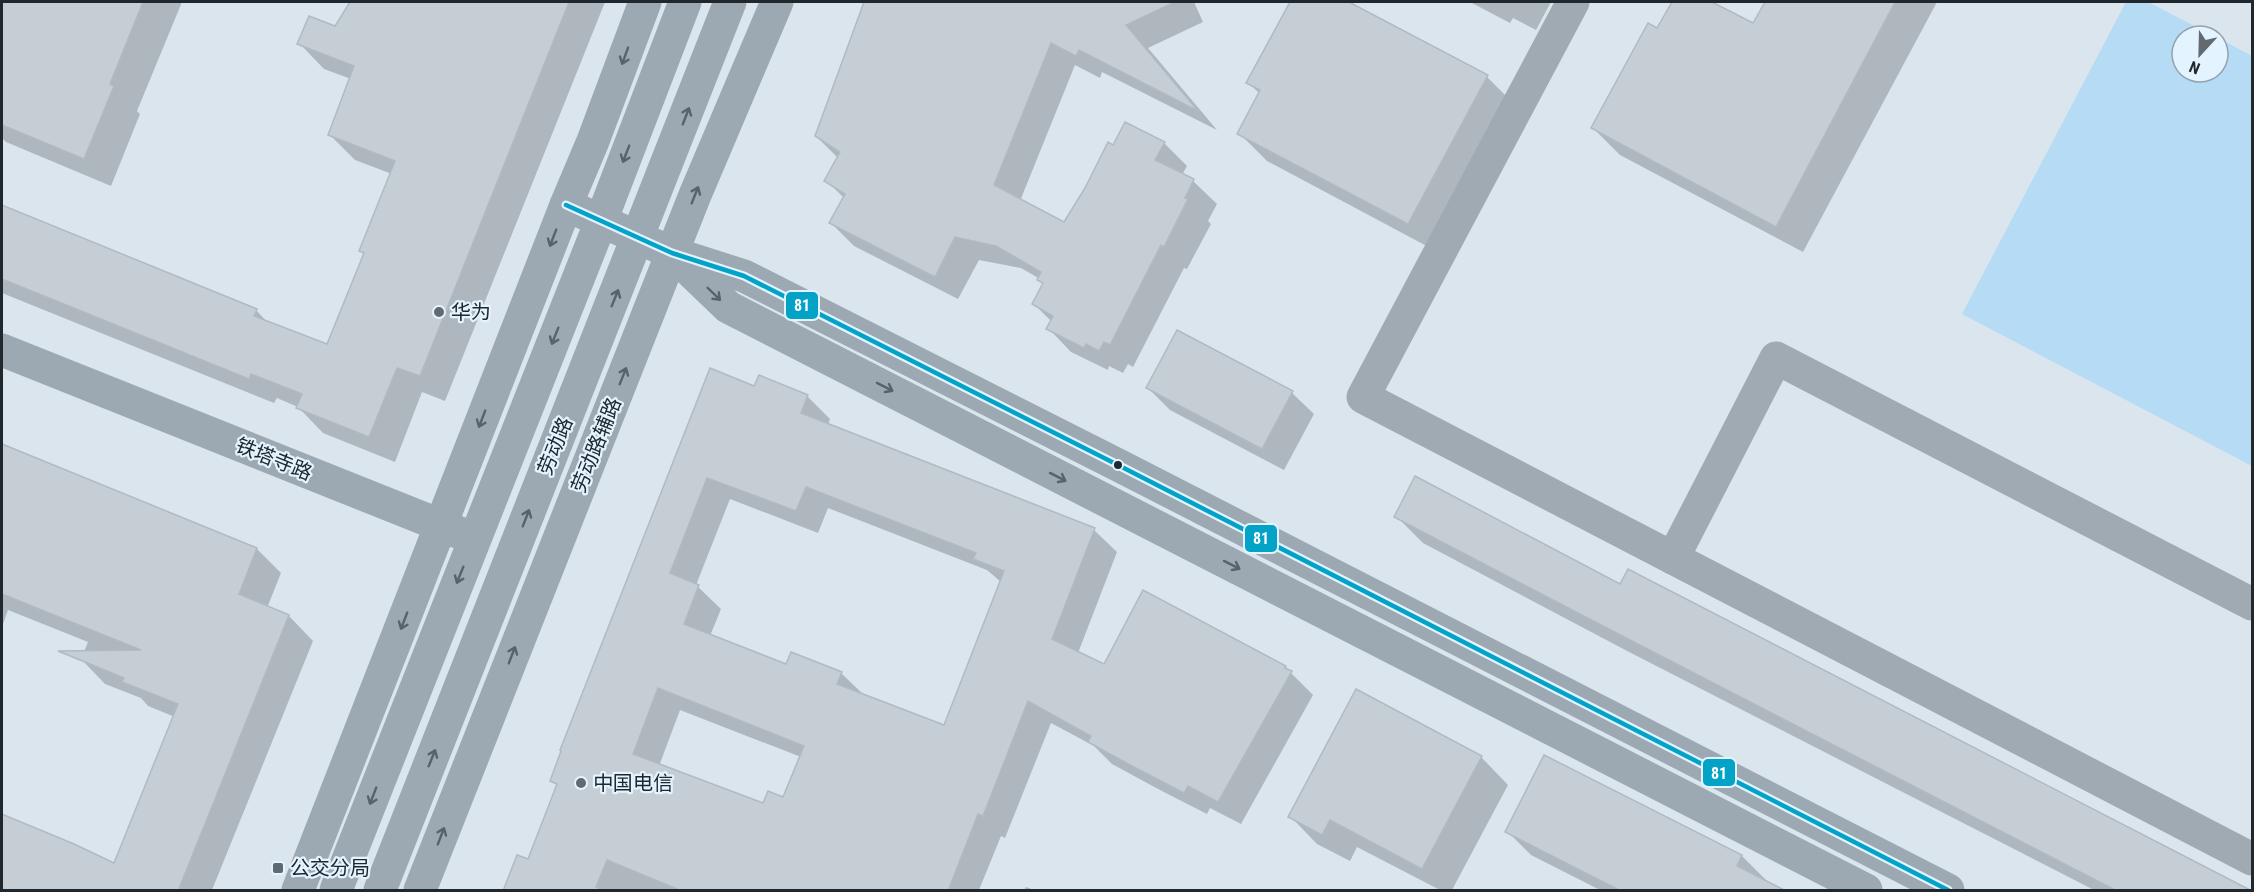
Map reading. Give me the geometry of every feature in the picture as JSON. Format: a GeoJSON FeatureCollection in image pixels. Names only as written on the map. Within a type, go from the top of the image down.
{"type":"FeatureCollection","features":[{"type":"Feature","properties":{"kind":"street"},"geometry":{"type":"LineString","coordinates":[[298,891],[593,141],[645,2]]}},
{"type":"Feature","properties":{"kind":"street","name":"劳动路"},"geometry":{"type":"LineString","coordinates":[[336,891],[601,221],[685,2]]}},
{"type":"Feature","properties":{"kind":"street","name":"劳动路"},"geometry":{"type":"LineString","coordinates":[[380,891],[730,2]]}},
{"type":"Feature","properties":{"kind":"street","name":"劳动路辅路"},"geometry":{"type":"LineString","coordinates":[[420,891],[672,253],[777,2]]}},
{"type":"Feature","properties":{"kind":"street"},"geometry":{"type":"LineString","coordinates":[[1574,2],[1364,397],[2253,859]]}},
{"type":"Feature","properties":{"kind":"street"},"geometry":{"type":"LineString","coordinates":[[566,205],[672,253],[744,276],[1127,469],[1948,891]]}},
{"type":"Feature","properties":{"kind":"street"},"geometry":{"type":"LineString","coordinates":[[672,253],[728,307],[1866,891]]}},
{"type":"Feature","properties":{"kind":"street","name":"铁塔寺路"},"geometry":{"type":"LineString","coordinates":[[2,350],[547,568]]}},
{"type":"Feature","properties":{"kind":"street"},"geometry":{"type":"LineString","coordinates":[[1673,558],[1776,358],[2253,604]]}},
{"type":"Feature","properties":{"kind":"shaded area"},"geometry":{"type":"Polygon","coordinates":[[[2126,2],[2148,2],[2191,24],[2170,24],[2170,84],[2230,84],[2230,44],[2252,56],[2252,466],[1962,314],[2126,2]]]}},
{"type":"Feature","properties":{"kind":"building"},"geometry":{"type":"Polygon","coordinates":[[[2,2],[143,2],[110,84],[114,86],[84,159],[2,125],[2,2]]]}},
{"type":"Feature","properties":{"kind":"building"},"geometry":{"type":"Polygon","coordinates":[[[350,2],[569,2],[420,376],[397,368],[369,437],[296,408],[302,394],[251,374],[249,379],[2,279],[2,205],[257,309],[254,316],[327,344],[364,253],[359,251],[395,161],[328,135],[354,66],[297,44],[309,16],[335,26],[350,2]]]}},
{"type":"Feature","properties":{"kind":"building"},"geometry":{"type":"Polygon","coordinates":[[[864,2],[1175,2],[1126,25],[1198,111],[1079,50],[1076,56],[1051,43],[994,185],[1064,222],[1085,188],[1108,142],[1113,145],[1125,122],[1165,142],[1155,160],[1194,179],[1185,198],[1188,199],[1164,247],[1161,245],[1110,345],[1104,342],[1099,351],[1086,344],[1084,348],[1046,329],[1053,316],[1032,304],[1043,283],[1037,280],[1041,272],[996,246],[955,237],[935,277],[829,223],[845,194],[824,181],[840,152],[815,136],[864,2]]]}},
{"type":"Feature","properties":{"kind":"building"},"geometry":{"type":"Polygon","coordinates":[[[1290,2],[1349,2],[1488,75],[1408,224],[1237,134],[1260,90],[1246,83],[1290,2]]]}},
{"type":"Feature","properties":{"kind":"building"},"geometry":{"type":"Polygon","coordinates":[[[1672,2],[1712,2],[1753,23],[1765,2],[1895,2],[1776,227],[1591,128],[1648,23],[1657,28],[1672,2]]]}},
{"type":"Feature","properties":{"kind":"building"},"geometry":{"type":"Polygon","coordinates":[[[1177,330],[1293,391],[1262,449],[1146,388],[1177,330]]]}},
{"type":"Feature","properties":{"kind":"building"},"geometry":{"type":"Polygon","coordinates":[[[710,368],[754,386],[759,375],[808,395],[801,413],[1095,528],[1052,639],[1104,664],[1143,590],[1292,671],[1218,802],[1188,786],[1184,793],[1134,767],[1088,742],[1091,736],[1028,701],[983,816],[978,814],[948,891],[682,891],[607,860],[596,887],[602,891],[503,891],[517,855],[528,859],[557,784],[550,781],[560,750],[710,368]],[[707,478],[670,573],[699,585],[684,624],[786,664],[791,652],[842,672],[837,684],[944,725],[1004,571],[973,559],[976,553],[806,487],[796,511],[707,478]],[[658,688],[633,754],[763,803],[768,791],[783,797],[804,746],[658,688]]]}},
{"type":"Feature","properties":{"kind":"building"},"geometry":{"type":"Polygon","coordinates":[[[2,444],[257,548],[239,594],[289,615],[178,891],[2,891],[2,814],[114,863],[178,704],[122,682],[124,678],[58,651],[141,650],[2,594],[2,444]]]}},
{"type":"Feature","properties":{"kind":"building"},"geometry":{"type":"Polygon","coordinates":[[[1415,476],[1620,584],[1628,569],[2252,891],[2117,891],[1394,517],[1415,476]]]}},
{"type":"Feature","properties":{"kind":"building"},"geometry":{"type":"Polygon","coordinates":[[[1356,689],[1482,756],[1422,869],[1330,820],[1322,835],[1288,817],[1356,689]]]}},
{"type":"Feature","properties":{"kind":"building"},"geometry":{"type":"Polygon","coordinates":[[[1544,755],[1742,855],[1737,866],[1786,891],[1621,891],[1505,832],[1544,755]]]}},
{"type":"Feature","properties":{"kind":"transit line","name":"81"},"geometry":{"type":"LineString","coordinates":[[566,205],[672,253],[744,276],[1948,890]]}},
{"type":"Feature","properties":{"kind":"place","name":"华为"},"geometry":{"type":"Point","coordinates":[439,312]}},
{"type":"Feature","properties":{"kind":"place","name":"中国电信"},"geometry":{"type":"Point","coordinates":[581,783]}},
{"type":"Feature","properties":{"kind":"place","name":"公交分局"},"geometry":{"type":"Point","coordinates":[278,868]}}]}
